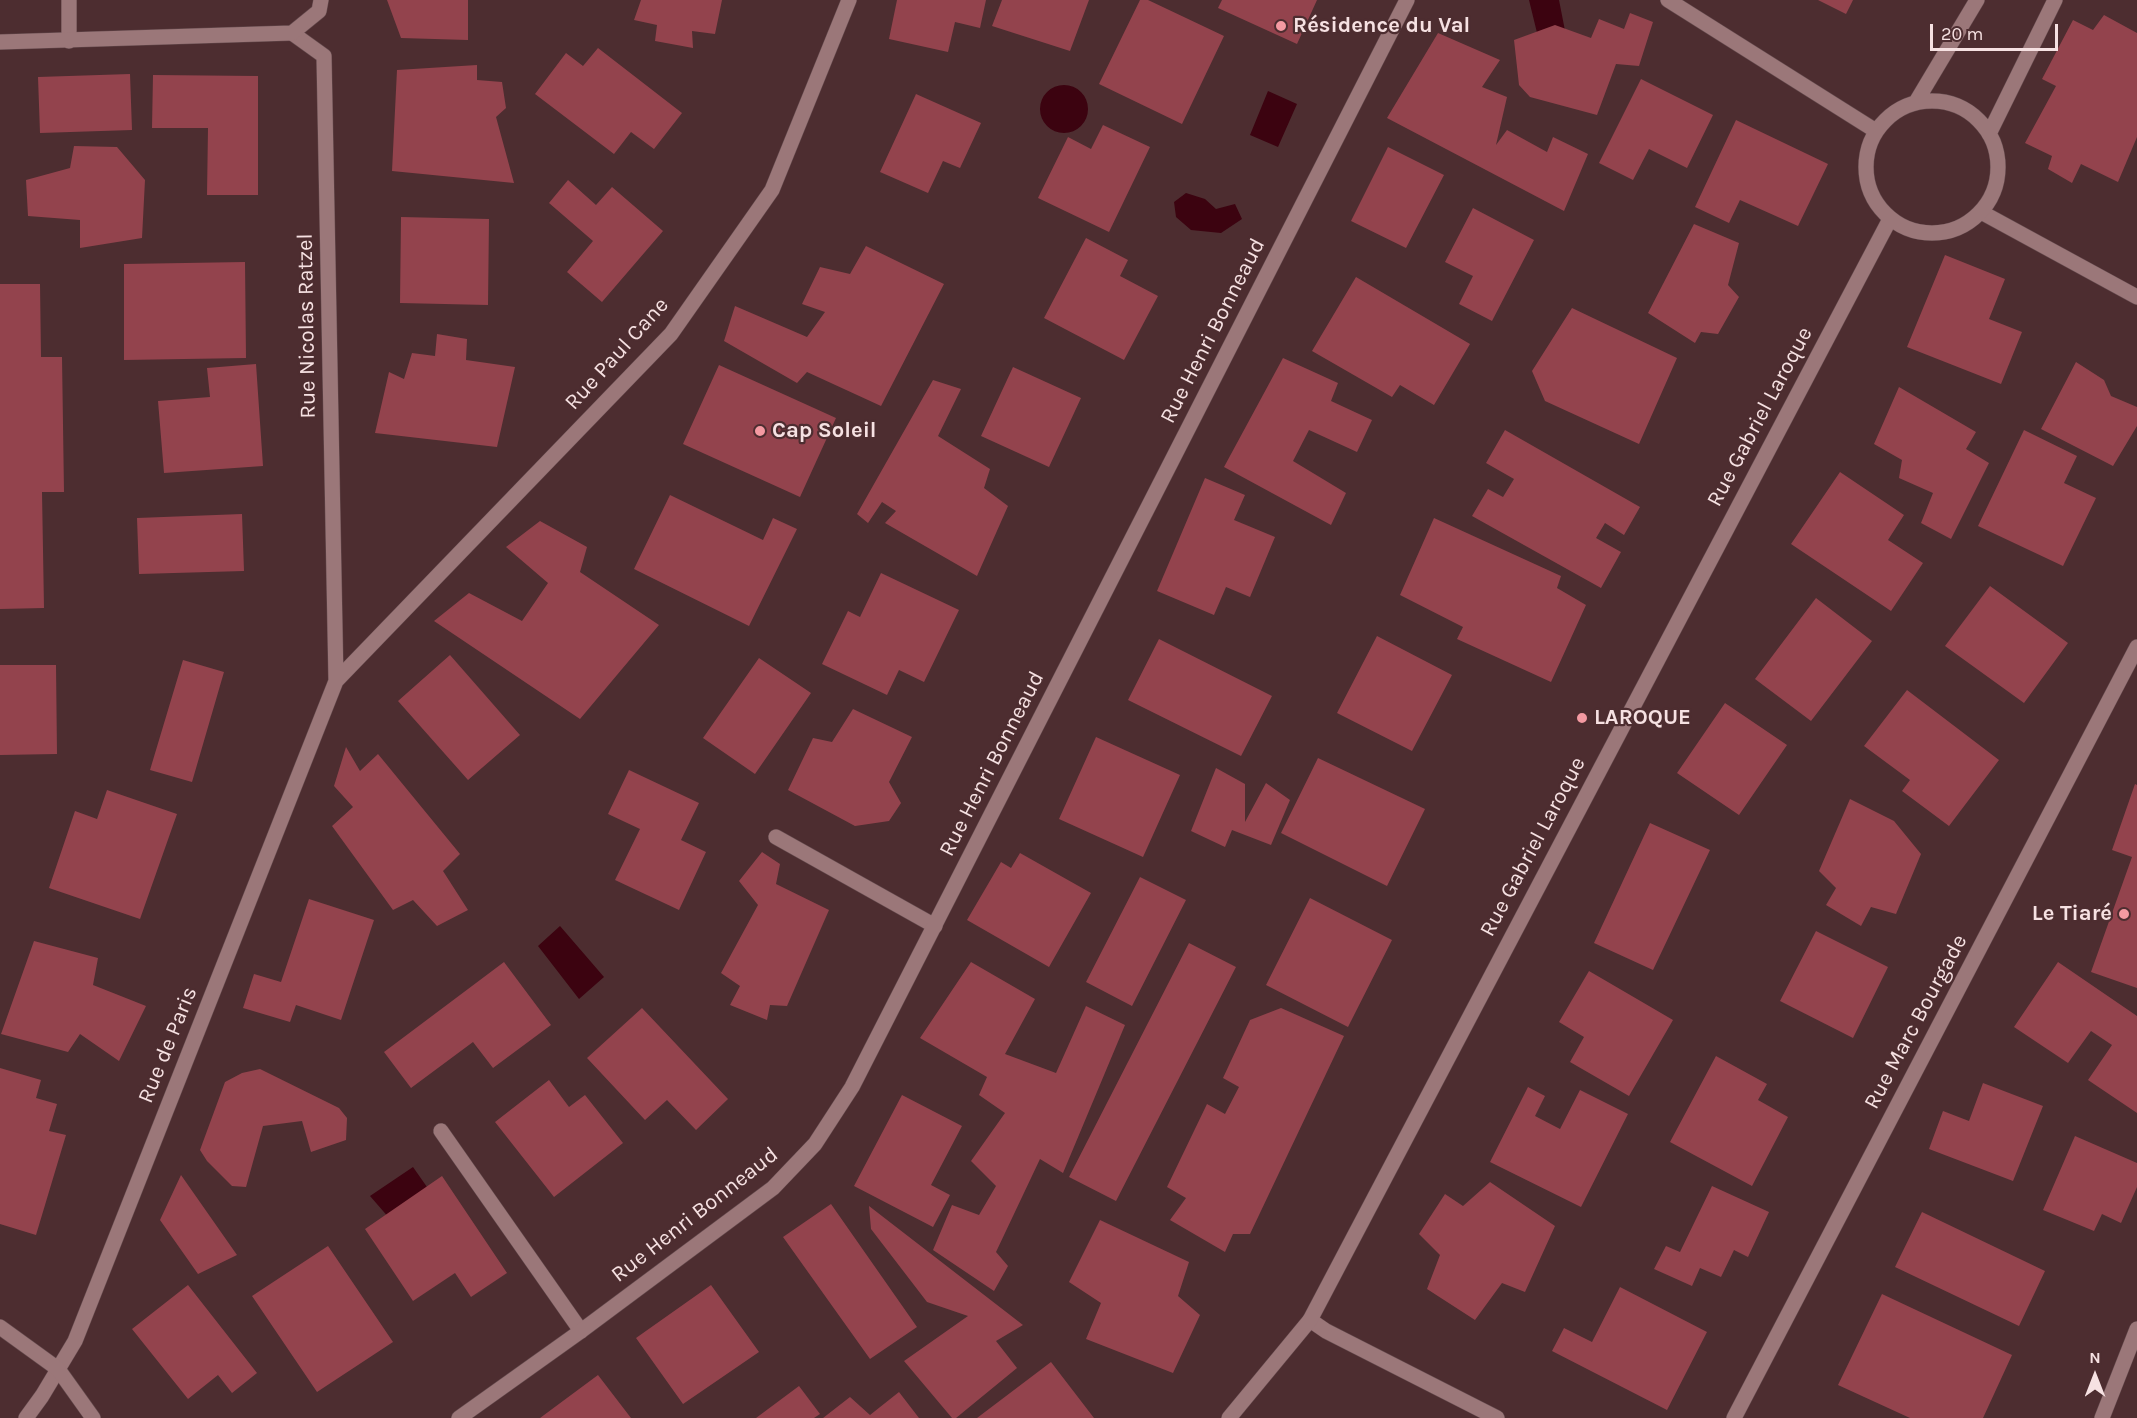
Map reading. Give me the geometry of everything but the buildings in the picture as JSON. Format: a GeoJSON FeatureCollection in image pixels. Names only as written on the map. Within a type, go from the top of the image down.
{"type":"FeatureCollection","features":[{"type":"Feature","properties":{"kind":"street"},"geometry":{"type":"LineString","coordinates":[[69,0],[69,41]]}},
{"type":"Feature","properties":{"kind":"street"},"geometry":{"type":"LineString","coordinates":[[0,42],[292,33],[319,11],[321,0]]}},
{"type":"Feature","properties":{"kind":"street","name":"Rue Paul Cane"},"geometry":{"type":"LineString","coordinates":[[336,681],[671,334],[772,190],[849,0]]}},
{"type":"Feature","properties":{"kind":"street","name":"Rue Henri Bonneaud"},"geometry":{"type":"LineString","coordinates":[[459,1418],[581,1331],[773,1188],[815,1144],[852,1087],[935,927],[1407,0]]}},
{"type":"Feature","properties":{"kind":"street"},"geometry":{"type":"LineString","coordinates":[[1668,0],[1876,131]]}},
{"type":"Feature","properties":{"kind":"street"},"geometry":{"type":"LineString","coordinates":[[1916,102],[1977,0]]}},
{"type":"Feature","properties":{"kind":"street"},"geometry":{"type":"LineString","coordinates":[[1989,134],[2055,0]]}},
{"type":"Feature","properties":{"kind":"street","name":"Rue Nicolas Ratzel"},"geometry":{"type":"LineString","coordinates":[[292,33],[324,56],[336,681]]}},
{"type":"Feature","properties":{"kind":"street"},"geometry":{"type":"LineString","coordinates":[[1937,101],[1958,106],[1976,117],[1989,134],[1997,153],[1998,174],[1992,194],[1981,212],[1961,226],[1937,233],[1912,230],[1890,219],[1877,204],[1868,187],[1865,168],[1867,149],[1876,131],[1893,113],[1916,102],[1937,101]]}},
{"type":"Feature","properties":{"kind":"street"},"geometry":{"type":"LineString","coordinates":[[1981,212],[2137,297]]}},
{"type":"Feature","properties":{"kind":"street","name":"Rue Gabriel Laroque"},"geometry":{"type":"LineString","coordinates":[[1229,1418],[1310,1320],[1890,219]]}},
{"type":"Feature","properties":{"kind":"street","name":"Rue Marc Bourgade"},"geometry":{"type":"LineString","coordinates":[[1734,1418],[2137,647]]}},
{"type":"Feature","properties":{"kind":"street","name":"Rue de Paris"},"geometry":{"type":"LineString","coordinates":[[26,1418],[75,1341],[336,681]]}},
{"type":"Feature","properties":{"kind":"street"},"geometry":{"type":"LineString","coordinates":[[776,837],[935,927]]}},
{"type":"Feature","properties":{"kind":"street"},"geometry":{"type":"LineString","coordinates":[[441,1131],[581,1331]]}},
{"type":"Feature","properties":{"kind":"street"},"geometry":{"type":"LineString","coordinates":[[1310,1320],[1326,1331],[1497,1418]]}},
{"type":"Feature","properties":{"kind":"street"},"geometry":{"type":"LineString","coordinates":[[0,1328],[58,1369],[93,1418]]}},
{"type":"Feature","properties":{"kind":"street"},"geometry":{"type":"LineString","coordinates":[[2102,1418],[2137,1329]]}},
{"type":"Feature","properties":{"kind":"shaded area"},"geometry":{"type":"Polygon","coordinates":[[[1529,0],[1559,0],[1568,46],[1540,45],[1529,0]]]}},
{"type":"Feature","properties":{"kind":"shaded area"},"geometry":{"type":"Polygon","coordinates":[[[1064,85],[1081,92],[1088,109],[1081,126],[1064,133],[1047,126],[1040,109],[1047,92],[1064,85]]]}},
{"type":"Feature","properties":{"kind":"shaded area"},"geometry":{"type":"Polygon","coordinates":[[[1268,91],[1297,104],[1278,147],[1250,135],[1268,91]]]}},
{"type":"Feature","properties":{"kind":"shaded area"},"geometry":{"type":"Polygon","coordinates":[[[1186,193],[1205,199],[1216,209],[1235,204],[1242,219],[1221,233],[1191,230],[1176,217],[1174,202],[1186,193]]]}},
{"type":"Feature","properties":{"kind":"shaded area"},"geometry":{"type":"Polygon","coordinates":[[[560,926],[604,977],[579,999],[538,946],[560,926]]]}},
{"type":"Feature","properties":{"kind":"shaded area"},"geometry":{"type":"Polygon","coordinates":[[[413,1167],[434,1197],[390,1219],[370,1196],[413,1167]]]}},
{"type":"Feature","properties":{"kind":"place","name":"Résidence du Val"},"geometry":{"type":"Point","coordinates":[1281,26]}},
{"type":"Feature","properties":{"kind":"place","name":"Cap Soleil"},"geometry":{"type":"Point","coordinates":[760,431]}},
{"type":"Feature","properties":{"kind":"place","name":"LAROQUE"},"geometry":{"type":"Point","coordinates":[1582,718]}},
{"type":"Feature","properties":{"kind":"place","name":"Le Tiaré"},"geometry":{"type":"Point","coordinates":[2124,914]}}]}
